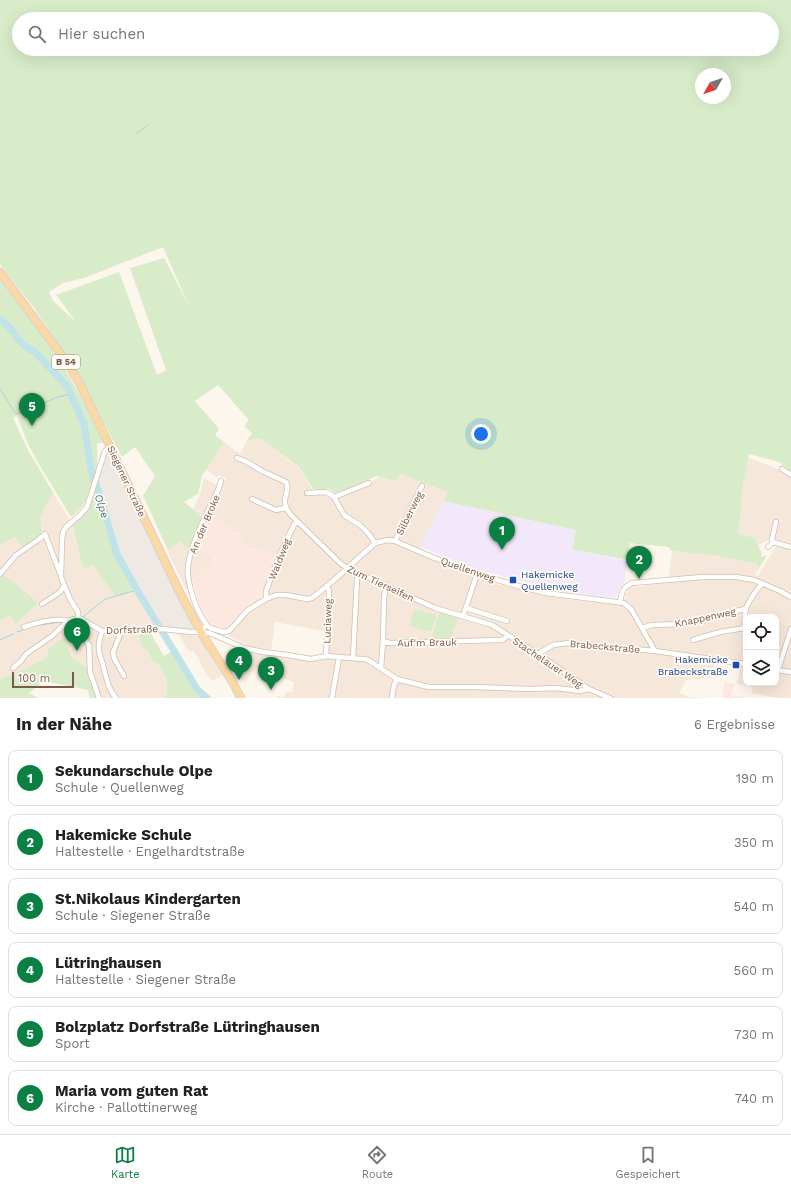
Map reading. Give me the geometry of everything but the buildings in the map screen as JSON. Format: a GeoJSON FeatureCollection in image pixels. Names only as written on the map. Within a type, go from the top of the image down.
{"type":"FeatureCollection","features":[{"type":"Feature","properties":{"kind":"main road","name":"Siegener Straße"},"geometry":{"type":"LineString","coordinates":[[0,272],[74,374],[91,405],[200,632],[241,698]]}},
{"type":"Feature","properties":{"kind":"street"},"geometry":{"type":"LineString","coordinates":[[61,576],[63,532],[66,527],[84,511],[89,503],[105,451],[110,447]]}},
{"type":"Feature","properties":{"kind":"street"},"geometry":{"type":"LineString","coordinates":[[237,458],[286,482],[288,486],[285,502],[286,508],[276,510],[252,499]]}},
{"type":"Feature","properties":{"kind":"street"},"geometry":{"type":"LineString","coordinates":[[782,469],[791,475]]}},
{"type":"Feature","properties":{"kind":"street","name":"An der Broke"},"geometry":{"type":"LineString","coordinates":[[207,625],[195,603],[188,575],[189,564],[191,550],[221,481]]}},
{"type":"Feature","properties":{"kind":"street"},"geometry":{"type":"LineString","coordinates":[[334,496],[369,482]]}},
{"type":"Feature","properties":{"kind":"street","name":"Silberweg"},"geometry":{"type":"LineString","coordinates":[[395,541],[422,486]]}},
{"type":"Feature","properties":{"kind":"street"},"geometry":{"type":"LineString","coordinates":[[200,632],[207,625],[210,628],[223,632],[229,631],[248,610],[276,595],[286,595],[307,599],[312,598],[376,543],[361,526],[344,515],[334,496],[323,491],[307,493]]}},
{"type":"Feature","properties":{"kind":"street","name":"Zum Tierseifen"},"geometry":{"type":"LineString","coordinates":[[286,508],[297,522],[347,568],[436,608],[492,625]]}},
{"type":"Feature","properties":{"kind":"street","name":"Waldweg"},"geometry":{"type":"LineString","coordinates":[[266,599],[266,592],[279,556],[294,525],[297,522]]}},
{"type":"Feature","properties":{"kind":"street"},"geometry":{"type":"LineString","coordinates":[[768,547],[773,542],[772,539],[776,522]]}},
{"type":"Feature","properties":{"kind":"street"},"geometry":{"type":"LineString","coordinates":[[0,574],[16,555],[45,534],[64,586],[78,612],[79,629],[89,645],[90,672],[99,698]]}},
{"type":"Feature","properties":{"kind":"street","name":"Quellenweg"},"geometry":{"type":"LineString","coordinates":[[376,543],[388,540],[395,541],[477,574],[546,593],[620,603]]}},
{"type":"Feature","properties":{"kind":"street"},"geometry":{"type":"LineString","coordinates":[[773,542],[791,547]]}},
{"type":"Feature","properties":{"kind":"street"},"geometry":{"type":"LineString","coordinates":[[353,658],[357,579],[359,573]]}},
{"type":"Feature","properties":{"kind":"street"},"geometry":{"type":"LineString","coordinates":[[463,616],[477,574]]}},
{"type":"Feature","properties":{"kind":"street"},"geometry":{"type":"LineString","coordinates":[[655,651],[631,609],[620,603],[622,591],[626,586],[632,583],[725,576],[749,578],[791,597]]}},
{"type":"Feature","properties":{"kind":"street"},"geometry":{"type":"LineString","coordinates":[[745,614],[745,609],[750,599],[762,583]]}},
{"type":"Feature","properties":{"kind":"street"},"geometry":{"type":"LineString","coordinates":[[42,604],[60,592],[64,586]]}},
{"type":"Feature","properties":{"kind":"street","name":"Luciaweg"},"geometry":{"type":"LineString","coordinates":[[326,656],[329,591],[327,586]]}},
{"type":"Feature","properties":{"kind":"street","name":"Auf'm Brauk"},"geometry":{"type":"LineString","coordinates":[[381,668],[384,598],[386,586]]}},
{"type":"Feature","properties":{"kind":"street"},"geometry":{"type":"LineString","coordinates":[[466,608],[507,622]]}},
{"type":"Feature","properties":{"kind":"street","name":"Knappenweg"},"geometry":{"type":"LineString","coordinates":[[642,628],[652,625],[683,624],[745,609]]}},
{"type":"Feature","properties":{"kind":"street"},"geometry":{"type":"LineString","coordinates":[[24,627],[43,622],[62,620],[68,621],[79,618]]}},
{"type":"Feature","properties":{"kind":"street","name":"Dorfstraße"},"geometry":{"type":"LineString","coordinates":[[79,618],[102,631],[160,629],[200,632],[210,634],[244,648],[263,652],[311,659],[326,656],[368,660],[397,679]]}},
{"type":"Feature","properties":{"kind":"street"},"geometry":{"type":"LineString","coordinates":[[13,668],[26,654],[52,636],[68,621]]}},
{"type":"Feature","properties":{"kind":"street","name":"Stachelauer Weg"},"geometry":{"type":"LineString","coordinates":[[492,625],[589,689]]}},
{"type":"Feature","properties":{"kind":"street"},"geometry":{"type":"LineString","coordinates":[[779,664],[791,629]]}},
{"type":"Feature","properties":{"kind":"street"},"geometry":{"type":"LineString","coordinates":[[122,630],[113,652],[114,658],[124,676]]}},
{"type":"Feature","properties":{"kind":"street"},"geometry":{"type":"LineString","coordinates":[[693,640],[720,632],[743,630]]}},
{"type":"Feature","properties":{"kind":"street"},"geometry":{"type":"LineString","coordinates":[[102,631],[99,638],[98,651],[109,689],[116,698]]}},
{"type":"Feature","properties":{"kind":"street","name":"Stachelauer Weg"},"geometry":{"type":"LineString","coordinates":[[472,641],[501,640],[508,635]]}},
{"type":"Feature","properties":{"kind":"street","name":"Auf'm Brauk"},"geometry":{"type":"LineString","coordinates":[[383,641],[390,643],[472,641]]}},
{"type":"Feature","properties":{"kind":"street","name":"Brabeckstraße"},"geometry":{"type":"LineString","coordinates":[[538,654],[553,645],[568,643],[655,651],[743,664]]}},
{"type":"Feature","properties":{"kind":"street"},"geometry":{"type":"LineString","coordinates":[[332,698],[340,657]]}},
{"type":"Feature","properties":{"kind":"street"},"geometry":{"type":"LineString","coordinates":[[779,670],[791,672]]}},
{"type":"Feature","properties":{"kind":"street"},"geometry":{"type":"LineString","coordinates":[[392,698],[397,679],[428,687],[474,686],[530,689],[556,688],[580,691],[589,689],[610,698]]}},
{"type":"Feature","properties":{"kind":"shaded area"},"geometry":{"type":"Polygon","coordinates":[[[260,438],[299,468],[315,494],[324,494],[333,499],[358,490],[379,477],[396,481],[400,474],[449,492],[420,547],[415,552],[474,576],[539,595],[623,606],[626,594],[630,588],[668,582],[672,551],[713,555],[758,564],[755,574],[758,576],[778,540],[771,539],[758,545],[755,538],[739,534],[742,490],[748,458],[786,473],[791,478],[791,698],[778,698],[752,693],[752,687],[747,686],[779,686],[779,614],[743,614],[743,685],[737,684],[742,660],[716,656],[712,678],[686,680],[679,693],[690,697],[709,698],[283,698],[287,691],[292,692],[294,682],[274,676],[258,666],[245,682],[234,672],[226,661],[239,648],[246,652],[308,661],[327,659],[328,632],[275,622],[271,650],[252,647],[228,636],[248,612],[271,599],[268,591],[276,569],[272,567],[277,556],[241,542],[211,513],[207,511],[204,518],[193,510],[200,494],[204,478],[221,487],[226,479],[219,475],[217,477],[206,470],[224,442],[240,454],[248,439],[251,440],[260,438]]]}},
{"type":"Feature","properties":{"kind":"shaded area"},"geometry":{"type":"Polygon","coordinates":[[[105,455],[112,457],[195,628],[192,630],[188,631],[161,627],[121,555],[98,483],[105,455]]]}},
{"type":"Feature","properties":{"kind":"shaded area"},"geometry":{"type":"Polygon","coordinates":[[[54,494],[71,522],[84,568],[93,565],[115,596],[136,590],[157,626],[137,627],[138,633],[153,663],[157,662],[167,680],[166,698],[100,698],[88,669],[71,657],[48,653],[46,658],[0,679],[0,621],[10,614],[14,624],[0,574],[0,545],[15,537],[23,548],[51,496],[54,494]]]}},
{"type":"Feature","properties":{"kind":"shaded area"},"geometry":{"type":"Polygon","coordinates":[[[443,501],[576,530],[572,549],[627,561],[625,580],[615,598],[553,590],[478,570],[420,547],[443,501]]]}},
{"type":"Feature","properties":{"kind":"shaded area"},"geometry":{"type":"Polygon","coordinates":[[[211,513],[244,535],[242,542],[277,556],[264,590],[263,597],[245,609],[229,628],[225,629],[213,626],[204,615],[192,579],[210,565],[214,558],[194,548],[211,513]]]}},
{"type":"Feature","properties":{"kind":"shaded area"},"geometry":{"type":"Polygon","coordinates":[[[180,541],[193,552],[194,548],[214,557],[210,565],[188,582],[189,588],[186,589],[167,550],[180,541]]]}},
{"type":"Feature","properties":{"kind":"shaded area"},"geometry":{"type":"Polygon","coordinates":[[[178,633],[198,636],[222,675],[212,681],[193,650],[189,652],[178,633]]]}},
{"type":"Feature","properties":{"kind":"shaded area"},"geometry":{"type":"Polygon","coordinates":[[[725,682],[735,684],[731,695],[749,698],[722,698],[725,682]]]}},
{"type":"Feature","properties":{"kind":"green space"},"geometry":{"type":"Polygon","coordinates":[[[0,0],[791,0],[791,472],[779,462],[749,454],[742,490],[739,534],[755,538],[762,554],[761,557],[767,555],[756,573],[758,564],[713,555],[672,551],[668,547],[630,543],[627,560],[572,549],[576,530],[443,501],[448,492],[400,474],[396,481],[376,476],[365,482],[335,493],[328,488],[325,490],[313,489],[299,467],[260,438],[251,440],[248,439],[252,433],[245,427],[249,420],[218,385],[195,401],[219,429],[215,435],[224,442],[202,476],[198,494],[184,502],[204,518],[189,550],[180,541],[168,550],[143,496],[155,476],[135,447],[122,457],[76,370],[34,308],[0,264],[0,0]],[[163,247],[84,278],[63,283],[49,292],[53,301],[76,322],[56,295],[119,272],[157,375],[166,370],[130,268],[164,258],[188,304],[163,247]]]}},
{"type":"Feature","properties":{"kind":"green space"},"geometry":{"type":"Polygon","coordinates":[[[0,277],[33,322],[74,384],[89,410],[103,442],[97,444],[97,469],[91,491],[85,503],[71,517],[28,444],[17,416],[13,418],[28,450],[54,494],[51,496],[40,517],[42,534],[23,548],[15,537],[0,545],[0,277]]]}},
{"type":"Feature","properties":{"kind":"green space"},"geometry":{"type":"Polygon","coordinates":[[[96,487],[116,554],[136,590],[115,596],[93,565],[84,569],[72,524],[87,508],[96,487]]]}},
{"type":"Feature","properties":{"kind":"green space"},"geometry":{"type":"Polygon","coordinates":[[[1,572],[38,603],[15,624],[10,615],[0,621],[1,572]]]}},
{"type":"Feature","properties":{"kind":"green space"},"geometry":{"type":"Polygon","coordinates":[[[414,609],[436,615],[431,632],[410,626],[414,609]]]}},
{"type":"Feature","properties":{"kind":"green space"},"geometry":{"type":"Polygon","coordinates":[[[439,612],[458,618],[451,638],[432,639],[439,612]]]}},
{"type":"Feature","properties":{"kind":"green space"},"geometry":{"type":"Polygon","coordinates":[[[149,631],[164,656],[172,651],[198,693],[204,698],[166,698],[167,680],[157,662],[153,663],[147,650],[143,649],[138,633],[149,631]]]}},
{"type":"Feature","properties":{"kind":"green space"},"geometry":{"type":"Polygon","coordinates":[[[61,639],[65,639],[71,657],[88,669],[96,698],[90,698],[88,690],[44,681],[29,693],[39,698],[0,698],[0,679],[46,658],[48,649],[61,639]]]}},
{"type":"Feature","properties":{"kind":"waterway"},"geometry":{"type":"LineString","coordinates":[[137,133],[148,125]]}},
{"type":"Feature","properties":{"kind":"waterway","name":"Olpe"},"geometry":{"type":"LineString","coordinates":[[0,319],[5,322],[20,341],[28,349],[34,351],[67,386],[84,424],[91,470],[117,554],[197,689],[207,698]]}},
{"type":"Feature","properties":{"kind":"waterway"},"geometry":{"type":"LineString","coordinates":[[0,389],[16,414],[58,397],[71,394]]}},
{"type":"Feature","properties":{"kind":"waterway"},"geometry":{"type":"LineString","coordinates":[[83,617],[105,599],[137,590]]}},
{"type":"Feature","properties":{"kind":"waterway"},"geometry":{"type":"LineString","coordinates":[[41,625],[60,622]]}},
{"type":"Feature","properties":{"kind":"waterway"},"geometry":{"type":"LineString","coordinates":[[17,632],[23,630]]}},
{"type":"Feature","properties":{"kind":"waterway"},"geometry":{"type":"LineString","coordinates":[[0,640],[13,634]]}},
{"type":"Feature","properties":{"kind":"place","name":"Bolzplatz Dorfstraße Lütringhausen"},"geometry":{"type":"Point","coordinates":[32,426]}},
{"type":"Feature","properties":{"kind":"place","name":"Sekundarschule Olpe"},"geometry":{"type":"Point","coordinates":[502,550]}},
{"type":"Feature","properties":{"kind":"place","name":"Hakemicke Schule"},"geometry":{"type":"Point","coordinates":[639,579]}},
{"type":"Feature","properties":{"kind":"place","name":"Hakemicke Quellenweg"},"geometry":{"type":"Point","coordinates":[513,580]}},
{"type":"Feature","properties":{"kind":"place","name":"Maria vom guten Rat"},"geometry":{"type":"Point","coordinates":[77,651]}},
{"type":"Feature","properties":{"kind":"place","name":"Hakemicke Brabeckstraße"},"geometry":{"type":"Point","coordinates":[736,665]}},
{"type":"Feature","properties":{"kind":"place","name":"Lütringhausen"},"geometry":{"type":"Point","coordinates":[239,680]}},
{"type":"Feature","properties":{"kind":"place","name":"St.Nikolaus Kindergarten"},"geometry":{"type":"Point","coordinates":[271,690]}}]}
